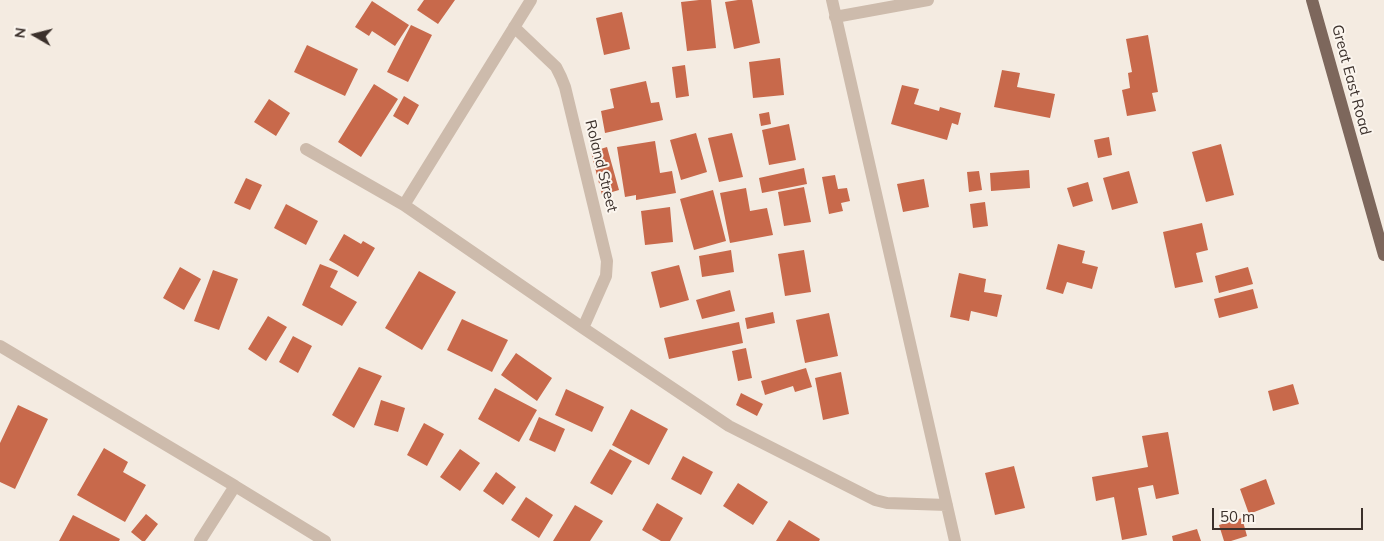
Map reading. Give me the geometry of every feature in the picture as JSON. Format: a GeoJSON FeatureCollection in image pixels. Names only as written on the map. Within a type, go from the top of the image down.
{"type":"FeatureCollection","features":[{"type":"Feature","properties":{"kind":"main road","name":"Great East Road"},"geometry":{"type":"LineString","coordinates":[[1312,0],[1384,256]]}},
{"type":"Feature","properties":{"kind":"street"},"geometry":{"type":"LineString","coordinates":[[404,205],[531,0]]}},
{"type":"Feature","properties":{"kind":"street"},"geometry":{"type":"LineString","coordinates":[[832,0],[955,541]]}},
{"type":"Feature","properties":{"kind":"street"},"geometry":{"type":"LineString","coordinates":[[835,17],[928,0]]}},
{"type":"Feature","properties":{"kind":"street","name":"Roland Street"},"geometry":{"type":"LineString","coordinates":[[514,27],[556,67],[565,87],[607,261],[606,276],[583,328]]}},
{"type":"Feature","properties":{"kind":"street"},"geometry":{"type":"LineString","coordinates":[[306,149],[404,205],[729,426],[875,500],[886,503],[946,505]]}},
{"type":"Feature","properties":{"kind":"street"},"geometry":{"type":"LineString","coordinates":[[0,346],[325,541]]}},
{"type":"Feature","properties":{"kind":"street"},"geometry":{"type":"LineString","coordinates":[[200,541],[235,486]]}},
{"type":"Feature","properties":{"kind":"building"},"geometry":{"type":"Polygon","coordinates":[[[424,0],[455,0],[438,24],[417,10],[424,0]]]}},
{"type":"Feature","properties":{"kind":"building"},"geometry":{"type":"Polygon","coordinates":[[[711,0],[716,48],[687,51],[681,2],[711,0]]]}},
{"type":"Feature","properties":{"kind":"building"},"geometry":{"type":"Polygon","coordinates":[[[752,0],[760,43],[734,49],[725,2],[752,0]]]}},
{"type":"Feature","properties":{"kind":"building"},"geometry":{"type":"Polygon","coordinates":[[[372,1],[409,25],[395,46],[372,31],[369,36],[355,27],[372,1]]]}},
{"type":"Feature","properties":{"kind":"building"},"geometry":{"type":"Polygon","coordinates":[[[622,12],[630,49],[604,55],[596,18],[622,12]]]}},
{"type":"Feature","properties":{"kind":"building"},"geometry":{"type":"Polygon","coordinates":[[[411,25],[432,35],[408,82],[387,72],[411,25]]]}},
{"type":"Feature","properties":{"kind":"building"},"geometry":{"type":"Polygon","coordinates":[[[1148,35],[1158,92],[1152,93],[1156,111],[1127,116],[1122,90],[1130,88],[1128,73],[1132,72],[1126,39],[1148,35]]]}},
{"type":"Feature","properties":{"kind":"building"},"geometry":{"type":"Polygon","coordinates":[[[307,45],[358,69],[345,96],[294,72],[307,45]]]}},
{"type":"Feature","properties":{"kind":"building"},"geometry":{"type":"Polygon","coordinates":[[[780,58],[784,95],[753,98],[749,62],[780,58]]]}},
{"type":"Feature","properties":{"kind":"building"},"geometry":{"type":"Polygon","coordinates":[[[685,65],[689,96],[676,98],[672,67],[685,65]]]}},
{"type":"Feature","properties":{"kind":"building"},"geometry":{"type":"Polygon","coordinates":[[[1002,70],[1020,73],[1017,87],[1055,94],[1050,118],[994,107],[1002,70]]]}},
{"type":"Feature","properties":{"kind":"building"},"geometry":{"type":"Polygon","coordinates":[[[646,81],[651,103],[659,102],[663,120],[605,133],[601,111],[614,108],[610,89],[646,81]]]}},
{"type":"Feature","properties":{"kind":"building"},"geometry":{"type":"Polygon","coordinates":[[[374,84],[398,99],[361,157],[338,142],[374,84]]]}},
{"type":"Feature","properties":{"kind":"building"},"geometry":{"type":"Polygon","coordinates":[[[902,85],[919,89],[914,104],[939,111],[940,107],[961,113],[958,125],[952,123],[947,140],[891,124],[902,85]]]}},
{"type":"Feature","properties":{"kind":"building"},"geometry":{"type":"Polygon","coordinates":[[[404,96],[419,105],[408,125],[393,116],[404,96]]]}},
{"type":"Feature","properties":{"kind":"building"},"geometry":{"type":"Polygon","coordinates":[[[269,99],[290,113],[276,136],[254,122],[269,99]]]}},
{"type":"Feature","properties":{"kind":"building"},"geometry":{"type":"Polygon","coordinates":[[[769,112],[771,124],[761,126],[759,114],[769,112]]]}},
{"type":"Feature","properties":{"kind":"building"},"geometry":{"type":"Polygon","coordinates":[[[789,124],[796,160],[769,165],[762,130],[789,124]]]}},
{"type":"Feature","properties":{"kind":"building"},"geometry":{"type":"Polygon","coordinates":[[[696,133],[707,172],[681,180],[670,140],[696,133]]]}},
{"type":"Feature","properties":{"kind":"building"},"geometry":{"type":"Polygon","coordinates":[[[732,133],[743,177],[719,182],[708,138],[732,133]]]}},
{"type":"Feature","properties":{"kind":"building"},"geometry":{"type":"Polygon","coordinates":[[[1109,137],[1112,155],[1098,158],[1094,140],[1109,137]]]}},
{"type":"Feature","properties":{"kind":"building"},"geometry":{"type":"Polygon","coordinates":[[[655,141],[660,173],[672,171],[676,193],[636,200],[636,195],[625,197],[617,147],[655,141]]]}},
{"type":"Feature","properties":{"kind":"building"},"geometry":{"type":"Polygon","coordinates":[[[1221,144],[1234,195],[1206,202],[1192,152],[1221,144]]]}},
{"type":"Feature","properties":{"kind":"building"},"geometry":{"type":"Polygon","coordinates":[[[607,147],[619,190],[602,195],[591,152],[607,147]]]}},
{"type":"Feature","properties":{"kind":"building"},"geometry":{"type":"Polygon","coordinates":[[[804,168],[807,184],[762,193],[759,178],[804,168]]]}},
{"type":"Feature","properties":{"kind":"building"},"geometry":{"type":"Polygon","coordinates":[[[1029,170],[1030,188],[991,191],[990,173],[1029,170]]]}},
{"type":"Feature","properties":{"kind":"building"},"geometry":{"type":"Polygon","coordinates":[[[979,171],[982,190],[969,192],[967,172],[979,171]]]}},
{"type":"Feature","properties":{"kind":"building"},"geometry":{"type":"Polygon","coordinates":[[[1129,171],[1138,203],[1112,210],[1103,178],[1129,171]]]}},
{"type":"Feature","properties":{"kind":"building"},"geometry":{"type":"Polygon","coordinates":[[[835,175],[838,189],[847,188],[850,201],[841,203],[843,211],[829,214],[822,177],[835,175]]]}},
{"type":"Feature","properties":{"kind":"building"},"geometry":{"type":"Polygon","coordinates":[[[246,178],[262,185],[250,210],[234,203],[246,178]]]}},
{"type":"Feature","properties":{"kind":"building"},"geometry":{"type":"Polygon","coordinates":[[[924,179],[929,207],[903,212],[897,184],[924,179]]]}},
{"type":"Feature","properties":{"kind":"building"},"geometry":{"type":"Polygon","coordinates":[[[1088,182],[1093,201],[1073,207],[1067,188],[1088,182]]]}},
{"type":"Feature","properties":{"kind":"building"},"geometry":{"type":"Polygon","coordinates":[[[804,187],[811,222],[784,226],[778,192],[804,187]]]}},
{"type":"Feature","properties":{"kind":"building"},"geometry":{"type":"Polygon","coordinates":[[[746,188],[750,211],[767,208],[773,235],[730,243],[720,193],[746,188]]]}},
{"type":"Feature","properties":{"kind":"building"},"geometry":{"type":"Polygon","coordinates":[[[713,190],[726,241],[694,250],[680,199],[713,190]]]}},
{"type":"Feature","properties":{"kind":"building"},"geometry":{"type":"Polygon","coordinates":[[[985,202],[988,226],[973,228],[970,204],[985,202]]]}},
{"type":"Feature","properties":{"kind":"building"},"geometry":{"type":"Polygon","coordinates":[[[286,204],[318,221],[306,245],[274,228],[286,204]]]}},
{"type":"Feature","properties":{"kind":"building"},"geometry":{"type":"Polygon","coordinates":[[[670,207],[673,242],[645,245],[641,211],[670,207]]]}},
{"type":"Feature","properties":{"kind":"building"},"geometry":{"type":"Polygon","coordinates":[[[1202,223],[1208,250],[1196,253],[1203,282],[1175,288],[1163,232],[1202,223]]]}},
{"type":"Feature","properties":{"kind":"building"},"geometry":{"type":"Polygon","coordinates":[[[344,234],[361,244],[363,241],[375,248],[358,277],[329,260],[344,234]]]}},
{"type":"Feature","properties":{"kind":"building"},"geometry":{"type":"Polygon","coordinates":[[[1058,244],[1085,251],[1082,263],[1098,267],[1092,289],[1067,282],[1063,294],[1046,289],[1058,244]]]}},
{"type":"Feature","properties":{"kind":"building"},"geometry":{"type":"Polygon","coordinates":[[[731,250],[734,272],[702,277],[699,256],[731,250]]]}},
{"type":"Feature","properties":{"kind":"building"},"geometry":{"type":"Polygon","coordinates":[[[804,250],[811,292],[785,296],[778,254],[804,250]]]}},
{"type":"Feature","properties":{"kind":"building"},"geometry":{"type":"Polygon","coordinates":[[[320,264],[338,271],[330,287],[357,302],[342,326],[302,305],[320,264]]]}},
{"type":"Feature","properties":{"kind":"building"},"geometry":{"type":"Polygon","coordinates":[[[679,265],[689,300],[660,308],[651,272],[679,265]]]}},
{"type":"Feature","properties":{"kind":"building"},"geometry":{"type":"Polygon","coordinates":[[[180,267],[201,279],[184,310],[163,298],[180,267]]]}},
{"type":"Feature","properties":{"kind":"building"},"geometry":{"type":"Polygon","coordinates":[[[1248,267],[1253,284],[1219,293],[1215,276],[1248,267]]]}},
{"type":"Feature","properties":{"kind":"building"},"geometry":{"type":"Polygon","coordinates":[[[213,270],[238,279],[219,330],[194,321],[213,270]]]}},
{"type":"Feature","properties":{"kind":"building"},"geometry":{"type":"Polygon","coordinates":[[[419,271],[456,292],[422,350],[385,328],[419,271]]]}},
{"type":"Feature","properties":{"kind":"building"},"geometry":{"type":"Polygon","coordinates":[[[959,273],[986,279],[984,292],[1002,295],[997,317],[971,311],[969,321],[950,317],[959,273]]]}},
{"type":"Feature","properties":{"kind":"building"},"geometry":{"type":"Polygon","coordinates":[[[1253,289],[1258,308],[1219,318],[1214,299],[1253,289]]]}},
{"type":"Feature","properties":{"kind":"building"},"geometry":{"type":"Polygon","coordinates":[[[730,290],[735,311],[702,319],[696,300],[730,290]]]}},
{"type":"Feature","properties":{"kind":"building"},"geometry":{"type":"Polygon","coordinates":[[[773,312],[775,323],[747,329],[745,318],[773,312]]]}},
{"type":"Feature","properties":{"kind":"building"},"geometry":{"type":"Polygon","coordinates":[[[829,313],[838,356],[805,363],[796,320],[829,313]]]}},
{"type":"Feature","properties":{"kind":"building"},"geometry":{"type":"Polygon","coordinates":[[[268,316],[287,327],[266,361],[248,349],[268,316]]]}},
{"type":"Feature","properties":{"kind":"building"},"geometry":{"type":"Polygon","coordinates":[[[462,319],[508,340],[492,372],[447,350],[462,319]]]}},
{"type":"Feature","properties":{"kind":"building"},"geometry":{"type":"Polygon","coordinates":[[[739,322],[743,343],[669,359],[664,338],[739,322]]]}},
{"type":"Feature","properties":{"kind":"building"},"geometry":{"type":"Polygon","coordinates":[[[293,336],[312,346],[298,373],[279,362],[293,336]]]}},
{"type":"Feature","properties":{"kind":"building"},"geometry":{"type":"Polygon","coordinates":[[[746,348],[752,378],[738,381],[732,351],[746,348]]]}},
{"type":"Feature","properties":{"kind":"building"},"geometry":{"type":"Polygon","coordinates":[[[516,353],[552,378],[537,401],[501,375],[516,353]]]}},
{"type":"Feature","properties":{"kind":"building"},"geometry":{"type":"Polygon","coordinates":[[[359,367],[382,376],[354,428],[332,415],[359,367]]]}},
{"type":"Feature","properties":{"kind":"building"},"geometry":{"type":"Polygon","coordinates":[[[806,368],[812,387],[795,392],[793,386],[765,395],[761,381],[806,368]]]}},
{"type":"Feature","properties":{"kind":"building"},"geometry":{"type":"Polygon","coordinates":[[[841,372],[849,414],[823,420],[815,378],[841,372]]]}},
{"type":"Feature","properties":{"kind":"building"},"geometry":{"type":"Polygon","coordinates":[[[1293,384],[1299,404],[1273,411],[1268,391],[1293,384]]]}},
{"type":"Feature","properties":{"kind":"building"},"geometry":{"type":"Polygon","coordinates":[[[495,388],[537,410],[519,442],[478,419],[495,388]]]}},
{"type":"Feature","properties":{"kind":"building"},"geometry":{"type":"Polygon","coordinates":[[[566,389],[604,407],[592,432],[555,415],[566,389]]]}},
{"type":"Feature","properties":{"kind":"building"},"geometry":{"type":"Polygon","coordinates":[[[741,393],[763,404],[757,416],[736,405],[741,393]]]}},
{"type":"Feature","properties":{"kind":"building"},"geometry":{"type":"Polygon","coordinates":[[[381,400],[405,408],[398,432],[374,425],[381,400]]]}},
{"type":"Feature","properties":{"kind":"building"},"geometry":{"type":"Polygon","coordinates":[[[18,405],[48,419],[15,489],[0,482],[0,443],[18,405]]]}},
{"type":"Feature","properties":{"kind":"building"},"geometry":{"type":"Polygon","coordinates":[[[631,409],[668,429],[649,465],[612,445],[631,409]]]}},
{"type":"Feature","properties":{"kind":"building"},"geometry":{"type":"Polygon","coordinates":[[[539,417],[565,429],[555,452],[529,440],[539,417]]]}},
{"type":"Feature","properties":{"kind":"building"},"geometry":{"type":"Polygon","coordinates":[[[424,423],[444,434],[427,466],[407,455],[424,423]]]}},
{"type":"Feature","properties":{"kind":"building"},"geometry":{"type":"Polygon","coordinates":[[[1168,432],[1179,494],[1156,499],[1153,485],[1138,488],[1147,535],[1122,540],[1114,497],[1096,501],[1092,477],[1148,467],[1142,436],[1168,432]]]}},
{"type":"Feature","properties":{"kind":"building"},"geometry":{"type":"Polygon","coordinates":[[[104,448],[128,462],[123,472],[146,485],[125,522],[77,495],[104,448]]]}},
{"type":"Feature","properties":{"kind":"building"},"geometry":{"type":"Polygon","coordinates":[[[460,449],[480,463],[460,491],[440,477],[460,449]]]}},
{"type":"Feature","properties":{"kind":"building"},"geometry":{"type":"Polygon","coordinates":[[[610,449],[632,461],[612,495],[590,483],[610,449]]]}},
{"type":"Feature","properties":{"kind":"building"},"geometry":{"type":"Polygon","coordinates":[[[683,456],[713,472],[701,495],[671,479],[683,456]]]}},
{"type":"Feature","properties":{"kind":"building"},"geometry":{"type":"Polygon","coordinates":[[[1014,466],[1025,508],[995,515],[985,473],[1014,466]]]}},
{"type":"Feature","properties":{"kind":"building"},"geometry":{"type":"Polygon","coordinates":[[[496,472],[516,487],[503,505],[483,491],[496,472]]]}},
{"type":"Feature","properties":{"kind":"building"},"geometry":{"type":"Polygon","coordinates":[[[1266,479],[1275,504],[1249,514],[1240,489],[1266,479]]]}},
{"type":"Feature","properties":{"kind":"building"},"geometry":{"type":"Polygon","coordinates":[[[738,483],[768,502],[753,525],[723,506],[738,483]]]}},
{"type":"Feature","properties":{"kind":"building"},"geometry":{"type":"Polygon","coordinates":[[[526,497],[553,515],[539,538],[511,520],[526,497]]]}},
{"type":"Feature","properties":{"kind":"building"},"geometry":{"type":"Polygon","coordinates":[[[657,503],[683,518],[670,541],[661,541],[642,530],[657,503]]]}},
{"type":"Feature","properties":{"kind":"building"},"geometry":{"type":"Polygon","coordinates":[[[575,505],[603,521],[590,541],[553,541],[575,505]]]}},
{"type":"Feature","properties":{"kind":"building"},"geometry":{"type":"Polygon","coordinates":[[[146,514],[158,524],[145,541],[142,541],[131,532],[146,514]]]}},
{"type":"Feature","properties":{"kind":"building"},"geometry":{"type":"Polygon","coordinates":[[[73,515],[120,539],[119,541],[59,541],[73,515]]]}},
{"type":"Feature","properties":{"kind":"building"},"geometry":{"type":"Polygon","coordinates":[[[1242,518],[1247,536],[1224,541],[1219,525],[1242,518]]]}},
{"type":"Feature","properties":{"kind":"building"},"geometry":{"type":"Polygon","coordinates":[[[789,520],[820,539],[819,541],[776,541],[789,520]]]}},
{"type":"Feature","properties":{"kind":"building"},"geometry":{"type":"Polygon","coordinates":[[[1197,529],[1201,541],[1173,541],[1172,536],[1197,529]]]}}]}
